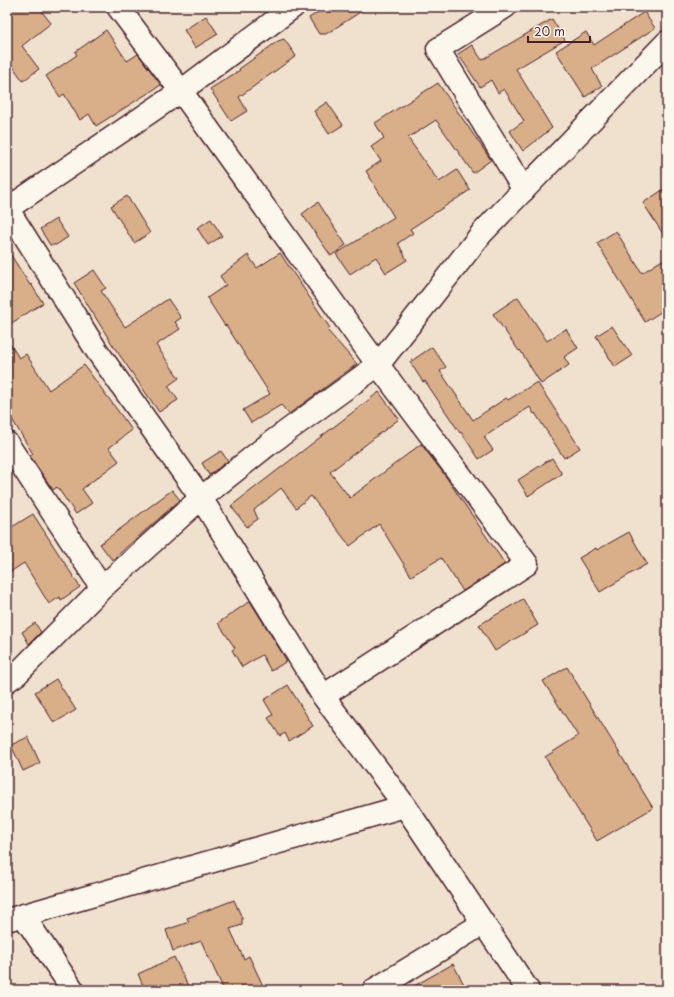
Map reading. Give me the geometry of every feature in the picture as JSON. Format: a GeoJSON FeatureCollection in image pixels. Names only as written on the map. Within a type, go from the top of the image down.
{"type":"FeatureCollection","features":[{"type":"Feature","properties":{"kind":"street"},"geometry":{"type":"LineString","coordinates":[[118,7],[378,365],[527,564],[323,696]]}},
{"type":"Feature","properties":{"kind":"street"},"geometry":{"type":"LineString","coordinates":[[293,7],[181,92],[7,209],[97,351],[201,498],[323,696],[404,806],[482,924],[528,990]]}},
{"type":"Feature","properties":{"kind":"street"},"geometry":{"type":"LineString","coordinates":[[505,7],[438,49],[524,190]]}},
{"type":"Feature","properties":{"kind":"street"},"geometry":{"type":"LineString","coordinates":[[7,681],[17,674],[102,588],[201,498],[269,444],[378,365],[482,233],[667,42]]}},
{"type":"Feature","properties":{"kind":"street"},"geometry":{"type":"LineString","coordinates":[[7,443],[102,588]]}},
{"type":"Feature","properties":{"kind":"street"},"geometry":{"type":"LineString","coordinates":[[73,990],[15,918],[404,806]]}},
{"type":"Feature","properties":{"kind":"street"},"geometry":{"type":"LineString","coordinates":[[374,990],[482,924]]}},
{"type":"Feature","properties":{"kind":"building"},"geometry":{"type":"Polygon","coordinates":[[[7,7],[38,7],[51,23],[22,46],[39,69],[23,81],[7,58],[7,7]]]}},
{"type":"Feature","properties":{"kind":"building"},"geometry":{"type":"Polygon","coordinates":[[[326,7],[368,7],[326,34],[319,34],[309,18],[326,7]]]}},
{"type":"Feature","properties":{"kind":"building"},"geometry":{"type":"Polygon","coordinates":[[[644,12],[655,28],[592,69],[602,86],[585,97],[556,51],[586,32],[594,45],[644,12]]]}},
{"type":"Feature","properties":{"kind":"building"},"geometry":{"type":"Polygon","coordinates":[[[206,16],[218,34],[195,48],[184,30],[206,16]]]}},
{"type":"Feature","properties":{"kind":"building"},"geometry":{"type":"Polygon","coordinates":[[[552,19],[565,40],[516,69],[552,128],[523,151],[510,131],[524,121],[504,89],[498,93],[491,80],[480,87],[458,54],[472,45],[482,60],[552,19]]]}},
{"type":"Feature","properties":{"kind":"building"},"geometry":{"type":"Polygon","coordinates":[[[106,30],[127,61],[138,54],[161,85],[96,126],[89,114],[80,120],[64,94],[60,97],[46,76],[77,55],[75,52],[106,30]]]}},
{"type":"Feature","properties":{"kind":"building"},"geometry":{"type":"Polygon","coordinates":[[[284,39],[296,56],[239,97],[247,111],[231,121],[210,89],[240,70],[239,69],[278,41],[284,39]]]}},
{"type":"Feature","properties":{"kind":"building"},"geometry":{"type":"Polygon","coordinates":[[[438,83],[491,160],[473,173],[436,120],[408,138],[439,182],[457,170],[470,190],[410,229],[413,233],[398,243],[407,260],[386,273],[376,257],[350,274],[336,254],[394,217],[366,171],[381,161],[371,147],[384,138],[375,123],[438,83]]]}},
{"type":"Feature","properties":{"kind":"building"},"geometry":{"type":"Polygon","coordinates":[[[327,102],[343,125],[329,134],[314,111],[327,102]]]}},
{"type":"Feature","properties":{"kind":"building"},"geometry":{"type":"Polygon","coordinates":[[[667,187],[667,240],[643,203],[667,187]]]}},
{"type":"Feature","properties":{"kind":"building"},"geometry":{"type":"Polygon","coordinates":[[[127,196],[150,233],[134,243],[111,206],[127,196]]]}},
{"type":"Feature","properties":{"kind":"building"},"geometry":{"type":"Polygon","coordinates":[[[318,202],[346,245],[331,256],[302,214],[318,202]]]}},
{"type":"Feature","properties":{"kind":"building"},"geometry":{"type":"Polygon","coordinates":[[[56,219],[68,237],[56,245],[50,245],[40,229],[56,219]]]}},
{"type":"Feature","properties":{"kind":"building"},"geometry":{"type":"Polygon","coordinates":[[[211,219],[222,236],[208,245],[197,228],[211,219]]]}},
{"type":"Feature","properties":{"kind":"building"},"geometry":{"type":"Polygon","coordinates":[[[616,231],[642,273],[667,257],[667,308],[645,322],[597,243],[616,231]]]}},
{"type":"Feature","properties":{"kind":"building"},"geometry":{"type":"Polygon","coordinates":[[[7,249],[43,303],[7,326],[7,249]]]}},
{"type":"Feature","properties":{"kind":"building"},"geometry":{"type":"Polygon","coordinates":[[[280,253],[330,328],[327,330],[357,364],[289,414],[281,405],[251,423],[243,410],[270,394],[207,298],[226,285],[220,276],[248,255],[257,268],[280,253]]]}},
{"type":"Feature","properties":{"kind":"building"},"geometry":{"type":"Polygon","coordinates":[[[94,270],[106,288],[101,291],[125,327],[168,299],[181,318],[175,322],[180,329],[156,345],[179,378],[168,386],[178,400],[159,412],[114,347],[74,283],[94,270]]]}},
{"type":"Feature","properties":{"kind":"building"},"geometry":{"type":"Polygon","coordinates":[[[518,297],[547,341],[566,329],[578,348],[564,357],[569,365],[541,384],[520,350],[519,351],[493,314],[518,297]]]}},
{"type":"Feature","properties":{"kind":"building"},"geometry":{"type":"Polygon","coordinates":[[[612,326],[632,356],[615,367],[596,336],[612,326]]]}},
{"type":"Feature","properties":{"kind":"building"},"geometry":{"type":"Polygon","coordinates":[[[7,339],[19,358],[26,354],[49,390],[84,365],[132,430],[109,448],[119,461],[82,489],[92,503],[76,514],[57,487],[53,490],[30,456],[33,454],[7,411],[7,339]]]}},
{"type":"Feature","properties":{"kind":"building"},"geometry":{"type":"Polygon","coordinates":[[[432,347],[446,367],[440,371],[473,420],[506,398],[508,400],[537,382],[580,448],[564,458],[530,407],[484,437],[493,450],[479,459],[425,381],[423,382],[410,362],[432,347]]]}},
{"type":"Feature","properties":{"kind":"building"},"geometry":{"type":"Polygon","coordinates":[[[379,392],[399,419],[330,472],[350,498],[421,444],[444,474],[505,564],[463,591],[441,558],[411,576],[379,524],[350,546],[311,496],[296,508],[281,488],[254,510],[258,519],[247,527],[231,506],[379,392]]]}},
{"type":"Feature","properties":{"kind":"building"},"geometry":{"type":"Polygon","coordinates":[[[221,451],[228,461],[209,475],[202,463],[221,451]]]}},
{"type":"Feature","properties":{"kind":"building"},"geometry":{"type":"Polygon","coordinates":[[[552,458],[562,474],[528,496],[518,480],[552,458]]]}},
{"type":"Feature","properties":{"kind":"building"},"geometry":{"type":"Polygon","coordinates":[[[172,490],[180,500],[112,560],[100,544],[172,490]]]}},
{"type":"Feature","properties":{"kind":"building"},"geometry":{"type":"Polygon","coordinates":[[[33,514],[80,587],[61,600],[60,597],[49,604],[24,563],[7,574],[7,530],[33,514]]]}},
{"type":"Feature","properties":{"kind":"building"},"geometry":{"type":"Polygon","coordinates":[[[629,532],[647,564],[600,592],[579,558],[596,548],[597,550],[629,532]]]}},
{"type":"Feature","properties":{"kind":"building"},"geometry":{"type":"Polygon","coordinates":[[[523,599],[538,625],[495,651],[479,625],[523,599]]]}},
{"type":"Feature","properties":{"kind":"building"},"geometry":{"type":"Polygon","coordinates":[[[250,601],[287,661],[271,671],[262,655],[242,667],[232,650],[235,648],[218,623],[250,601]]]}},
{"type":"Feature","properties":{"kind":"building"},"geometry":{"type":"Polygon","coordinates":[[[35,623],[41,632],[29,644],[22,632],[35,623]]]}},
{"type":"Feature","properties":{"kind":"building"},"geometry":{"type":"Polygon","coordinates":[[[567,667],[653,808],[597,841],[545,757],[578,736],[543,681],[567,667]]]}},
{"type":"Feature","properties":{"kind":"building"},"geometry":{"type":"Polygon","coordinates":[[[56,679],[76,710],[54,723],[35,692],[56,679]]]}},
{"type":"Feature","properties":{"kind":"building"},"geometry":{"type":"Polygon","coordinates":[[[288,685],[313,726],[289,741],[285,733],[280,736],[268,718],[273,715],[264,700],[288,685]]]}},
{"type":"Feature","properties":{"kind":"building"},"geometry":{"type":"Polygon","coordinates":[[[28,737],[40,763],[23,771],[11,745],[28,737]]]}},
{"type":"Feature","properties":{"kind":"building"},"geometry":{"type":"Polygon","coordinates":[[[234,900],[242,918],[242,925],[230,929],[244,959],[249,956],[265,990],[224,990],[201,941],[173,951],[166,930],[189,922],[187,918],[234,900]]]}},
{"type":"Feature","properties":{"kind":"building"},"geometry":{"type":"Polygon","coordinates":[[[174,957],[190,990],[145,990],[138,974],[174,957]]]}},
{"type":"Feature","properties":{"kind":"building"},"geometry":{"type":"Polygon","coordinates":[[[453,964],[467,990],[407,990],[453,964]]]}}]}
